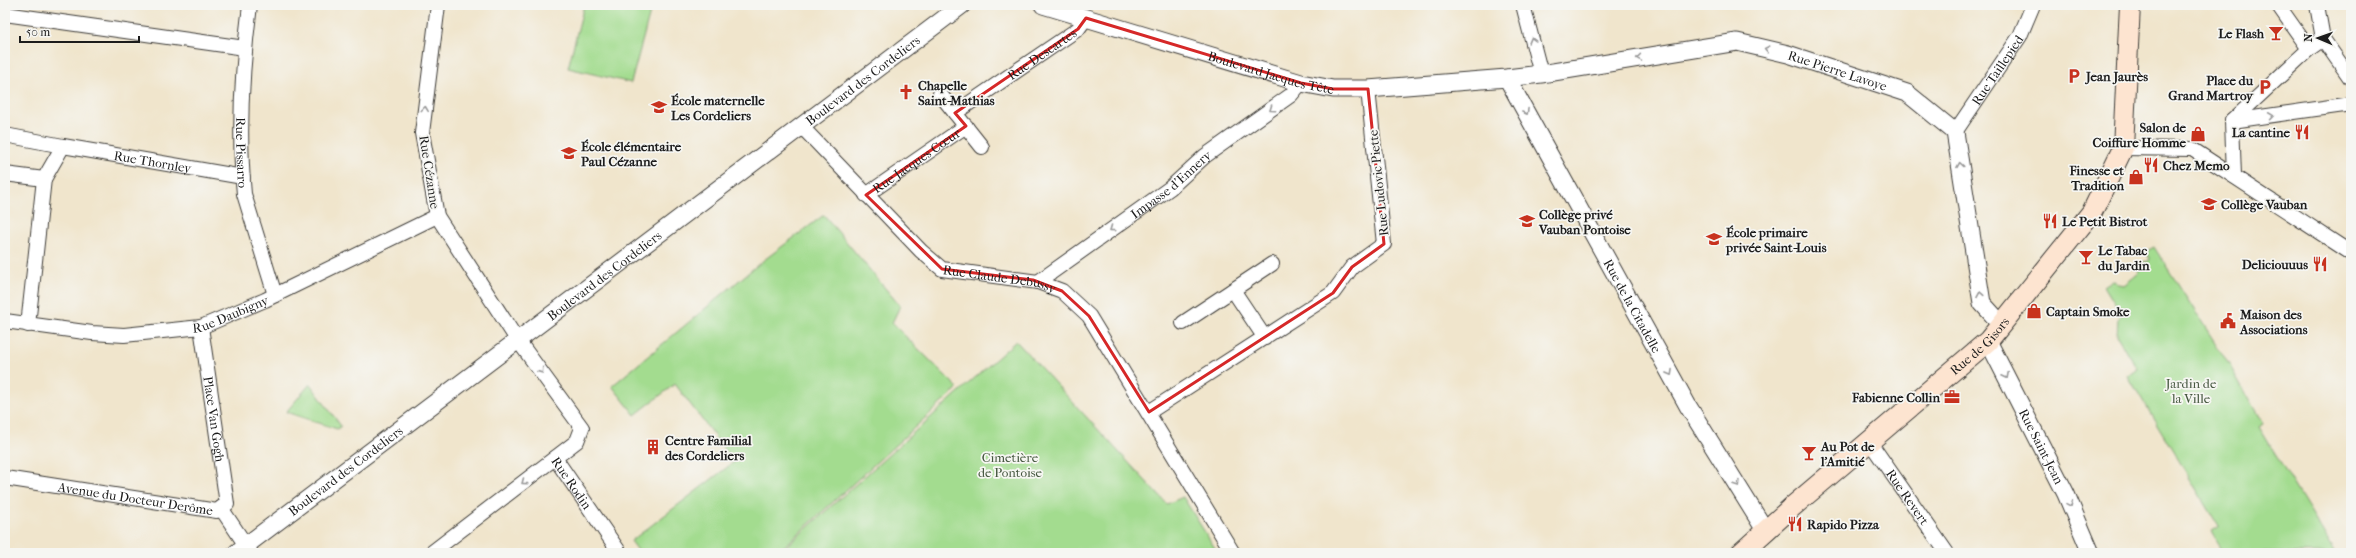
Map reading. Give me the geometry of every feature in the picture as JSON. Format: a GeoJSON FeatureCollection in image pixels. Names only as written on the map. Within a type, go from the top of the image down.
{"type":"FeatureCollection","features":[{"type":"Feature","properties":{"kind":"main road"},"geometry":{"type":"LineString","coordinates":[[2123,148],[2130,5]]}},
{"type":"Feature","properties":{"kind":"main road","name":"Rue de Gisors"},"geometry":{"type":"LineString","coordinates":[[1741,553],[1869,441],[1988,341],[2092,212],[2123,148]]}},
{"type":"Feature","properties":{"kind":"street","name":"Rue Pissarro"},"geometry":{"type":"LineString","coordinates":[[250,5],[245,48],[241,112],[244,194],[275,295]]}},
{"type":"Feature","properties":{"kind":"street","name":"Rue Cézanne"},"geometry":{"type":"LineString","coordinates":[[438,5],[422,133],[437,216],[518,340]]}},
{"type":"Feature","properties":{"kind":"street","name":"Boulevard des Cordeliers"},"geometry":{"type":"LineString","coordinates":[[244,550],[518,340],[962,5]]}},
{"type":"Feature","properties":{"kind":"street","name":"Boulevard Jacques Tête"},"geometry":{"type":"LineString","coordinates":[[1043,5],[1301,83],[1333,89],[1368,89],[1507,78]]}},
{"type":"Feature","properties":{"kind":"street"},"geometry":{"type":"LineString","coordinates":[[1523,5],[1542,74]]}},
{"type":"Feature","properties":{"kind":"street","name":"Rue Taillepied"},"geometry":{"type":"LineString","coordinates":[[1955,132],[2020,36],[2034,5]]}},
{"type":"Feature","properties":{"kind":"street"},"geometry":{"type":"LineString","coordinates":[[2278,5],[2309,49]]}},
{"type":"Feature","properties":{"kind":"street"},"geometry":{"type":"LineString","coordinates":[[2317,5],[2323,39],[2351,79]]}},
{"type":"Feature","properties":{"kind":"street"},"geometry":{"type":"LineString","coordinates":[[5,14],[245,48]]}},
{"type":"Feature","properties":{"kind":"street","name":"Rue Descartes"},"geometry":{"type":"LineString","coordinates":[[955,113],[1078,29],[1086,18]]}},
{"type":"Feature","properties":{"kind":"street"},"geometry":{"type":"LineString","coordinates":[[2234,176],[2232,121],[2309,49],[2323,39]]}},
{"type":"Feature","properties":{"kind":"street","name":"Rue Pierre Lavoye"},"geometry":{"type":"LineString","coordinates":[[1507,78],[1542,74],[1737,42],[1788,54],[1907,93],[1955,132]]}},
{"type":"Feature","properties":{"kind":"street","name":"Rue de la Citadelle"},"geometry":{"type":"LineString","coordinates":[[1507,78],[1688,406],[1766,530]]}},
{"type":"Feature","properties":{"kind":"street","name":"Impasse d'Ennery"},"geometry":{"type":"LineString","coordinates":[[1038,282],[1170,188],[1205,156],[1291,95],[1301,83]]}},
{"type":"Feature","properties":{"kind":"street","name":"Rue Ludovic Piette"},"geometry":{"type":"LineString","coordinates":[[1149,412],[1333,293],[1352,267],[1384,244],[1368,89]]}},
{"type":"Feature","properties":{"kind":"street"},"geometry":{"type":"LineString","coordinates":[[940,94],[982,147]]}},
{"type":"Feature","properties":{"kind":"street"},"geometry":{"type":"LineString","coordinates":[[2232,121],[2351,104]]}},
{"type":"Feature","properties":{"kind":"street","name":"Rue Jacques Cœur"},"geometry":{"type":"LineString","coordinates":[[866,195],[966,126]]}},
{"type":"Feature","properties":{"kind":"street","name":"Rue Claude Debussy"},"geometry":{"type":"LineString","coordinates":[[802,127],[921,251],[942,269],[1038,282],[1062,291],[1090,316],[1233,553]]}},
{"type":"Feature","properties":{"kind":"street"},"geometry":{"type":"LineString","coordinates":[[1955,132],[1982,303],[2002,325]]}},
{"type":"Feature","properties":{"kind":"street","name":"Rue Thornley"},"geometry":{"type":"LineString","coordinates":[[5,136],[243,177]]}},
{"type":"Feature","properties":{"kind":"street"},"geometry":{"type":"LineString","coordinates":[[28,324],[44,179],[63,146]]}},
{"type":"Feature","properties":{"kind":"street"},"geometry":{"type":"LineString","coordinates":[[2123,148],[2192,149],[2351,253]]}},
{"type":"Feature","properties":{"kind":"street"},"geometry":{"type":"LineString","coordinates":[[5,174],[44,179]]}},
{"type":"Feature","properties":{"kind":"street","name":"Rue Daubigny"},"geometry":{"type":"LineString","coordinates":[[5,321],[92,333],[124,334],[201,327],[275,295],[437,216]]}},
{"type":"Feature","properties":{"kind":"street"},"geometry":{"type":"LineString","coordinates":[[1183,323],[1272,264]]}},
{"type":"Feature","properties":{"kind":"street"},"geometry":{"type":"LineString","coordinates":[[1233,290],[1265,338]]}},
{"type":"Feature","properties":{"kind":"street","name":"Place Van Gogh"},"geometry":{"type":"LineString","coordinates":[[201,327],[228,504],[221,508]]}},
{"type":"Feature","properties":{"kind":"street","name":"Rue Rodin"},"geometry":{"type":"LineString","coordinates":[[518,340],[582,428],[577,441],[555,458],[620,553]]}},
{"type":"Feature","properties":{"kind":"street","name":"Rue Saint-Jean"},"geometry":{"type":"LineString","coordinates":[[1988,341],[2066,494],[2091,553]]}},
{"type":"Feature","properties":{"kind":"street","name":"Rue Revert"},"geometry":{"type":"LineString","coordinates":[[1869,441],[1947,553]]}},
{"type":"Feature","properties":{"kind":"street"},"geometry":{"type":"LineString","coordinates":[[431,553],[555,458]]}},
{"type":"Feature","properties":{"kind":"street","name":"Avenue du Docteur Derôme"},"geometry":{"type":"LineString","coordinates":[[5,478],[217,511],[221,508],[244,550]]}},
{"type":"Feature","properties":{"kind":"highlighted area"},"geometry":{"type":"Polygon","coordinates":[[[1086,18],[1301,83],[1333,89],[1368,89],[1384,244],[1352,267],[1333,293],[1149,412],[1089,316],[1062,291],[1033,280],[942,269],[866,195],[966,126],[955,113],[1078,29],[1086,18]]]}},
{"type":"Feature","properties":{"kind":"green space"},"geometry":{"type":"Polygon","coordinates":[[[584,5],[652,5],[631,83],[568,68],[584,5]]]}},
{"type":"Feature","properties":{"kind":"green space"},"geometry":{"type":"Polygon","coordinates":[[[824,215],[900,306],[892,323],[958,388],[777,553],[640,553],[631,541],[734,462],[675,384],[635,415],[612,386],[760,263],[824,215]]]}},
{"type":"Feature","properties":{"kind":"green space","name":"Jardin de la Ville"},"geometry":{"type":"Polygon","coordinates":[[[2154,247],[2230,366],[2263,424],[2259,427],[2336,553],[2224,553],[2211,532],[2219,527],[2128,376],[2137,369],[2117,336],[2118,318],[2122,315],[2104,286],[2113,280],[2118,284],[2124,285],[2138,274],[2140,264],[2150,259],[2145,252],[2154,247]]]}},
{"type":"Feature","properties":{"kind":"green space","name":"Cimetière de Pontoise"},"geometry":{"type":"Polygon","coordinates":[[[1016,341],[1167,504],[1183,497],[1218,553],[779,553],[1016,341]]]}},
{"type":"Feature","properties":{"kind":"green space"},"geometry":{"type":"Polygon","coordinates":[[[310,384],[341,426],[337,429],[286,412],[310,384]]]}},
{"type":"Feature","properties":{"kind":"place","name":"Le Flash"},"geometry":{"type":"Point","coordinates":[2276,33]}},
{"type":"Feature","properties":{"kind":"place","name":"Jean Jaurès"},"geometry":{"type":"Point","coordinates":[2074,76]}},
{"type":"Feature","properties":{"kind":"place","name":"Place du Grand Martroy"},"geometry":{"type":"Point","coordinates":[2265,87]}},
{"type":"Feature","properties":{"kind":"place","name":"Chapelle Saint-Mathias"},"geometry":{"type":"Point","coordinates":[906,92]}},
{"type":"Feature","properties":{"kind":"place","name":"École maternelle Les Cordeliers"},"geometry":{"type":"Point","coordinates":[659,107]}},
{"type":"Feature","properties":{"kind":"place","name":"La cantine"},"geometry":{"type":"Point","coordinates":[2302,132]}},
{"type":"Feature","properties":{"kind":"place","name":"Salon de Coiffure Homme"},"geometry":{"type":"Point","coordinates":[2198,134]}},
{"type":"Feature","properties":{"kind":"place","name":"École élémentaire Paul Cézanne"},"geometry":{"type":"Point","coordinates":[569,153]}},
{"type":"Feature","properties":{"kind":"place","name":"Chez Memo"},"geometry":{"type":"Point","coordinates":[2151,165]}},
{"type":"Feature","properties":{"kind":"place","name":"Finesse et Tradition"},"geometry":{"type":"Point","coordinates":[2136,177]}},
{"type":"Feature","properties":{"kind":"place","name":"Collège Vauban"},"geometry":{"type":"Point","coordinates":[2209,204]}},
{"type":"Feature","properties":{"kind":"place","name":"Collège privé Vauban Pontoise"},"geometry":{"type":"Point","coordinates":[1527,221]}},
{"type":"Feature","properties":{"kind":"place","name":"Le Petit Bistrot"},"geometry":{"type":"Point","coordinates":[2050,221]}},
{"type":"Feature","properties":{"kind":"place","name":"École primaire privée Saint-Louis"},"geometry":{"type":"Point","coordinates":[1714,239]}},
{"type":"Feature","properties":{"kind":"place","name":"Le Tabac du Jardin"},"geometry":{"type":"Point","coordinates":[2086,257]}},
{"type":"Feature","properties":{"kind":"place","name":"Deliciouuus"},"geometry":{"type":"Point","coordinates":[2320,264]}},
{"type":"Feature","properties":{"kind":"place","name":"Captain Smoke"},"geometry":{"type":"Point","coordinates":[2034,311]}},
{"type":"Feature","properties":{"kind":"place","name":"Maison des Associations"},"geometry":{"type":"Point","coordinates":[2228,321]}},
{"type":"Feature","properties":{"kind":"place","name":"Fabienne Collin"},"geometry":{"type":"Point","coordinates":[1952,397]}},
{"type":"Feature","properties":{"kind":"place","name":"Centre Familial des Cordeliers"},"geometry":{"type":"Point","coordinates":[653,447]}},
{"type":"Feature","properties":{"kind":"place","name":"Au Pot de l'Amitié"},"geometry":{"type":"Point","coordinates":[1809,453]}},
{"type":"Feature","properties":{"kind":"place","name":"Rapido Pizza"},"geometry":{"type":"Point","coordinates":[1795,524]}}]}
